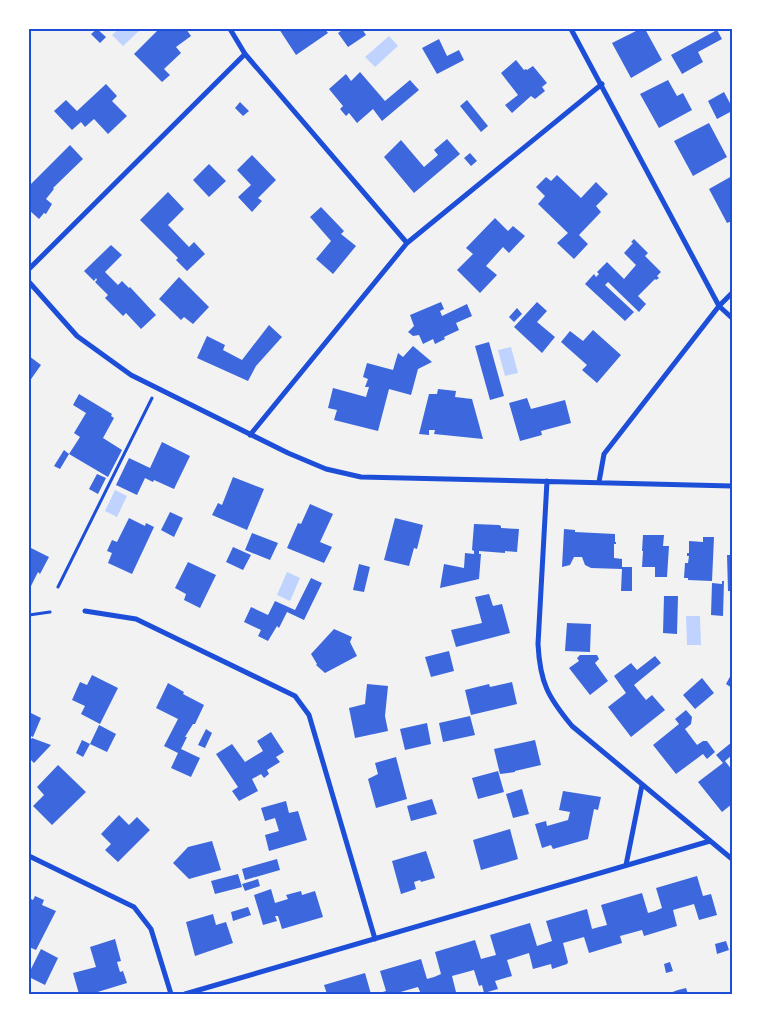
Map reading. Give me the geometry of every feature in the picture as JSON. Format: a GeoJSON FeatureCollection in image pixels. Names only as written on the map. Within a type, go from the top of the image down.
{"type":"FeatureCollection","features":[{"type":"Feature","properties":{"kind":"street"},"geometry":{"type":"LineString","coordinates":[[230,29],[245,54],[407,243]]}},
{"type":"Feature","properties":{"kind":"street"},"geometry":{"type":"LineString","coordinates":[[572,29],[719,306],[732,318]]}},
{"type":"Feature","properties":{"kind":"street"},"geometry":{"type":"LineString","coordinates":[[29,269],[245,54]]}},
{"type":"Feature","properties":{"kind":"street"},"geometry":{"type":"LineString","coordinates":[[250,435],[407,243],[602,84]]}},
{"type":"Feature","properties":{"kind":"street"},"geometry":{"type":"LineString","coordinates":[[29,282],[77,336],[131,375],[250,435],[326,469],[350,476],[732,486]]}},
{"type":"Feature","properties":{"kind":"street"},"geometry":{"type":"LineString","coordinates":[[599,482],[604,454],[719,306],[732,293]]}},
{"type":"Feature","properties":{"kind":"street"},"geometry":{"type":"LineString","coordinates":[[547,480],[538,644],[539,665],[545,688],[554,705],[572,726],[732,859]]}},
{"type":"Feature","properties":{"kind":"street"},"geometry":{"type":"LineString","coordinates":[[85,611],[136,619],[295,696],[309,715],[375,939]]}},
{"type":"Feature","properties":{"kind":"street"},"geometry":{"type":"LineString","coordinates":[[626,865],[642,785]]}},
{"type":"Feature","properties":{"kind":"street"},"geometry":{"type":"LineString","coordinates":[[185,994],[710,841]]}},
{"type":"Feature","properties":{"kind":"street"},"geometry":{"type":"LineString","coordinates":[[29,856],[134,907],[151,929],[171,994]]}},
{"type":"Feature","properties":{"kind":"path"},"geometry":{"type":"LineString","coordinates":[[58,587],[156,388]]}},
{"type":"Feature","properties":{"kind":"path"},"geometry":{"type":"LineString","coordinates":[[29,614],[50,612]]}},
{"type":"Feature","properties":{"kind":"water"},"geometry":{"type":"Polygon","coordinates":[[[119,29],[141,29],[123,46],[112,35],[119,29]]]}},
{"type":"Feature","properties":{"kind":"water"},"geometry":{"type":"Polygon","coordinates":[[[389,36],[398,46],[375,67],[365,57],[389,36]]]}},
{"type":"Feature","properties":{"kind":"water"},"geometry":{"type":"Polygon","coordinates":[[[511,347],[518,373],[505,376],[498,350],[511,347]]]}},
{"type":"Feature","properties":{"kind":"water"},"geometry":{"type":"Polygon","coordinates":[[[115,490],[127,496],[117,517],[105,511],[115,490]]]}},
{"type":"Feature","properties":{"kind":"water"},"geometry":{"type":"Polygon","coordinates":[[[287,572],[300,578],[290,601],[277,595],[287,572]]]}},
{"type":"Feature","properties":{"kind":"water"},"geometry":{"type":"Polygon","coordinates":[[[686,616],[700,616],[701,645],[687,645],[686,616]]]}},
{"type":"Feature","properties":{"kind":"building"},"geometry":{"type":"Polygon","coordinates":[[[97,29],[106,37],[100,43],[91,34],[97,29]]]}},
{"type":"Feature","properties":{"kind":"building"},"geometry":{"type":"Polygon","coordinates":[[[159,29],[186,29],[191,36],[176,47],[181,53],[164,69],[170,75],[162,82],[134,54],[159,29]]]}},
{"type":"Feature","properties":{"kind":"building"},"geometry":{"type":"Polygon","coordinates":[[[279,29],[325,29],[328,33],[296,55],[279,29]]]}},
{"type":"Feature","properties":{"kind":"building"},"geometry":{"type":"Polygon","coordinates":[[[344,29],[362,29],[366,35],[348,47],[338,33],[344,29]]]}},
{"type":"Feature","properties":{"kind":"building"},"geometry":{"type":"Polygon","coordinates":[[[640,29],[645,29],[662,60],[631,78],[612,43],[640,29]]]}},
{"type":"Feature","properties":{"kind":"building"},"geometry":{"type":"Polygon","coordinates":[[[717,30],[722,39],[698,52],[703,62],[682,74],[671,55],[717,30]]]}},
{"type":"Feature","properties":{"kind":"building"},"geometry":{"type":"Polygon","coordinates":[[[439,39],[447,56],[459,50],[464,60],[437,74],[422,48],[439,39]]]}},
{"type":"Feature","properties":{"kind":"building"},"geometry":{"type":"Polygon","coordinates":[[[516,60],[524,70],[533,66],[547,83],[542,87],[545,91],[535,99],[531,96],[512,113],[505,105],[518,95],[501,73],[516,60]]]}},
{"type":"Feature","properties":{"kind":"building"},"geometry":{"type":"Polygon","coordinates":[[[360,72],[385,101],[410,80],[419,90],[382,121],[373,109],[357,123],[349,113],[346,116],[340,109],[343,106],[329,89],[346,74],[351,81],[360,72]]]}},
{"type":"Feature","properties":{"kind":"building"},"geometry":{"type":"Polygon","coordinates":[[[668,80],[677,96],[683,93],[692,110],[659,128],[640,94],[668,80]]]}},
{"type":"Feature","properties":{"kind":"building"},"geometry":{"type":"Polygon","coordinates":[[[106,84],[117,96],[112,101],[127,116],[108,134],[94,119],[85,127],[81,122],[72,130],[54,111],[66,100],[77,111],[106,84]]]}},
{"type":"Feature","properties":{"kind":"building"},"geometry":{"type":"Polygon","coordinates":[[[724,92],[732,107],[732,111],[717,119],[708,101],[724,92]]]}},
{"type":"Feature","properties":{"kind":"building"},"geometry":{"type":"Polygon","coordinates":[[[467,100],[488,126],[481,132],[460,106],[467,100]]]}},
{"type":"Feature","properties":{"kind":"building"},"geometry":{"type":"Polygon","coordinates":[[[240,102],[249,111],[243,116],[235,108],[240,102]]]}},
{"type":"Feature","properties":{"kind":"building"},"geometry":{"type":"Polygon","coordinates":[[[709,123],[727,157],[693,176],[674,141],[709,123]]]}},
{"type":"Feature","properties":{"kind":"building"},"geometry":{"type":"Polygon","coordinates":[[[447,139],[460,154],[414,193],[384,157],[401,140],[424,167],[438,155],[434,150],[447,139]]]}},
{"type":"Feature","properties":{"kind":"building"},"geometry":{"type":"Polygon","coordinates":[[[70,145],[83,159],[53,188],[46,199],[52,204],[46,214],[44,213],[39,219],[29,210],[29,184],[70,145]]]}},
{"type":"Feature","properties":{"kind":"building"},"geometry":{"type":"Polygon","coordinates":[[[470,153],[477,161],[471,166],[464,158],[470,153]]]}},
{"type":"Feature","properties":{"kind":"building"},"geometry":{"type":"Polygon","coordinates":[[[252,155],[276,180],[258,198],[262,201],[252,212],[238,197],[251,185],[237,170],[252,155]]]}},
{"type":"Feature","properties":{"kind":"building"},"geometry":{"type":"Polygon","coordinates":[[[209,164],[226,181],[209,197],[193,180],[209,164]]]}},
{"type":"Feature","properties":{"kind":"building"},"geometry":{"type":"Polygon","coordinates":[[[557,175],[581,198],[596,182],[608,194],[596,206],[601,212],[579,235],[588,244],[574,259],[557,243],[568,233],[538,204],[545,196],[536,187],[546,177],[551,181],[557,175]]]}},
{"type":"Feature","properties":{"kind":"building"},"geometry":{"type":"Polygon","coordinates":[[[732,176],[732,221],[727,223],[709,189],[732,176]]]}},
{"type":"Feature","properties":{"kind":"building"},"geometry":{"type":"Polygon","coordinates":[[[168,192],[184,209],[168,225],[189,247],[194,242],[205,254],[187,271],[176,260],[178,258],[140,220],[168,192]]]}},
{"type":"Feature","properties":{"kind":"building"},"geometry":{"type":"Polygon","coordinates":[[[321,207],[344,231],[341,234],[356,246],[333,274],[316,259],[331,241],[310,217],[321,207]]]}},
{"type":"Feature","properties":{"kind":"building"},"geometry":{"type":"Polygon","coordinates":[[[495,218],[508,231],[513,226],[525,236],[509,253],[503,247],[486,266],[497,275],[480,293],[457,270],[473,254],[466,248],[495,218]]]}},
{"type":"Feature","properties":{"kind":"building"},"geometry":{"type":"Polygon","coordinates":[[[634,239],[648,253],[645,256],[661,272],[657,276],[659,278],[655,279],[638,296],[646,304],[639,312],[608,282],[605,285],[634,312],[625,321],[585,284],[594,274],[596,277],[599,274],[597,272],[607,262],[624,279],[636,265],[624,253],[633,243],[631,242],[634,239]]]}},
{"type":"Feature","properties":{"kind":"building"},"geometry":{"type":"Polygon","coordinates":[[[111,245],[122,255],[105,272],[118,285],[122,281],[130,287],[156,315],[141,329],[126,313],[123,316],[105,298],[108,295],[95,282],[96,278],[94,281],[84,271],[111,245]]]}},
{"type":"Feature","properties":{"kind":"building"},"geometry":{"type":"Polygon","coordinates":[[[179,277],[209,307],[193,324],[184,317],[181,320],[159,299],[179,277]]]}},
{"type":"Feature","properties":{"kind":"building"},"geometry":{"type":"Polygon","coordinates":[[[441,302],[444,309],[440,311],[442,316],[467,304],[472,316],[456,323],[459,330],[444,337],[445,339],[435,344],[433,339],[423,344],[419,335],[413,336],[408,332],[414,326],[410,315],[441,302]]]}},
{"type":"Feature","properties":{"kind":"building"},"geometry":{"type":"Polygon","coordinates":[[[537,302],[547,311],[537,322],[555,337],[542,353],[514,327],[537,302]]]}},
{"type":"Feature","properties":{"kind":"building"},"geometry":{"type":"Polygon","coordinates":[[[517,308],[522,314],[514,322],[509,317],[517,308]]]}},
{"type":"Feature","properties":{"kind":"building"},"geometry":{"type":"Polygon","coordinates":[[[269,325],[282,337],[256,366],[248,381],[197,358],[207,336],[225,345],[223,350],[242,360],[269,325]]]}},
{"type":"Feature","properties":{"kind":"building"},"geometry":{"type":"Polygon","coordinates":[[[593,330],[621,355],[597,383],[582,370],[587,365],[561,342],[570,331],[583,341],[593,330]]]}},
{"type":"Feature","properties":{"kind":"building"},"geometry":{"type":"Polygon","coordinates":[[[489,342],[504,396],[490,400],[475,346],[489,342]]]}},
{"type":"Feature","properties":{"kind":"building"},"geometry":{"type":"Polygon","coordinates":[[[413,346],[432,362],[418,369],[411,395],[389,389],[378,431],[334,420],[337,410],[328,408],[333,388],[366,397],[369,387],[365,387],[368,379],[363,377],[367,363],[393,370],[398,353],[403,357],[413,346]]]}},
{"type":"Feature","properties":{"kind":"building"},"geometry":{"type":"Polygon","coordinates":[[[29,356],[41,365],[29,382],[29,356]]]}},
{"type":"Feature","properties":{"kind":"building"},"geometry":{"type":"Polygon","coordinates":[[[438,389],[456,391],[455,397],[472,399],[483,439],[434,434],[435,430],[429,430],[429,435],[419,434],[429,394],[437,394],[438,389]]]}},
{"type":"Feature","properties":{"kind":"building"},"geometry":{"type":"Polygon","coordinates":[[[79,394],[112,414],[111,416],[114,418],[103,438],[122,450],[108,477],[69,454],[80,437],[74,433],[86,413],[73,405],[79,394]]]}},
{"type":"Feature","properties":{"kind":"building"},"geometry":{"type":"Polygon","coordinates":[[[527,398],[531,409],[565,400],[571,423],[541,431],[542,435],[520,441],[509,403],[527,398]]]}},
{"type":"Feature","properties":{"kind":"building"},"geometry":{"type":"Polygon","coordinates":[[[162,442],[190,456],[174,489],[145,478],[137,495],[116,485],[129,458],[150,468],[162,442]]]}},
{"type":"Feature","properties":{"kind":"building"},"geometry":{"type":"Polygon","coordinates":[[[64,450],[69,454],[60,469],[54,466],[64,450]]]}},
{"type":"Feature","properties":{"kind":"building"},"geometry":{"type":"Polygon","coordinates":[[[97,474],[106,478],[98,494],[89,489],[97,474]]]}},
{"type":"Feature","properties":{"kind":"building"},"geometry":{"type":"Polygon","coordinates":[[[233,477],[264,489],[247,530],[212,515],[218,503],[222,505],[233,477]]]}},
{"type":"Feature","properties":{"kind":"building"},"geometry":{"type":"Polygon","coordinates":[[[310,504],[333,514],[320,542],[332,547],[324,563],[287,548],[298,523],[301,524],[310,504]]]}},
{"type":"Feature","properties":{"kind":"building"},"geometry":{"type":"Polygon","coordinates":[[[170,512],[183,518],[174,537],[161,530],[170,512]]]}},
{"type":"Feature","properties":{"kind":"building"},"geometry":{"type":"Polygon","coordinates":[[[129,518],[145,526],[146,523],[154,527],[132,574],[108,563],[112,553],[107,551],[112,540],[117,542],[129,518]]]}},
{"type":"Feature","properties":{"kind":"building"},"geometry":{"type":"Polygon","coordinates":[[[395,518],[423,525],[417,549],[414,548],[409,566],[384,560],[395,518]]]}},
{"type":"Feature","properties":{"kind":"building"},"geometry":{"type":"Polygon","coordinates":[[[474,524],[499,525],[501,528],[519,529],[517,552],[479,551],[479,554],[481,554],[479,579],[440,588],[444,564],[464,568],[465,553],[474,554],[472,550],[474,524]]]}},
{"type":"Feature","properties":{"kind":"building"},"geometry":{"type":"Polygon","coordinates":[[[564,529],[575,530],[575,532],[615,534],[614,558],[622,559],[622,567],[632,567],[632,591],[621,591],[622,569],[591,568],[585,565],[582,557],[574,557],[570,565],[562,567],[564,529]]]}},
{"type":"Feature","properties":{"kind":"building"},"geometry":{"type":"Polygon","coordinates":[[[252,533],[278,543],[270,560],[245,550],[252,533]]]}},
{"type":"Feature","properties":{"kind":"building"},"geometry":{"type":"Polygon","coordinates":[[[643,535],[664,535],[663,546],[669,546],[667,577],[655,577],[655,567],[642,567],[643,535]]]}},
{"type":"Feature","properties":{"kind":"building"},"geometry":{"type":"Polygon","coordinates":[[[703,537],[714,537],[712,581],[688,580],[688,578],[684,578],[685,563],[688,563],[689,556],[687,556],[687,553],[689,553],[689,541],[703,542],[703,537]]]}},
{"type":"Feature","properties":{"kind":"building"},"geometry":{"type":"Polygon","coordinates":[[[29,547],[49,557],[40,574],[38,572],[29,590],[29,547]]]}},
{"type":"Feature","properties":{"kind":"building"},"geometry":{"type":"Polygon","coordinates":[[[233,547],[251,555],[243,570],[226,562],[233,547]]]}},
{"type":"Feature","properties":{"kind":"building"},"geometry":{"type":"Polygon","coordinates":[[[727,555],[732,555],[732,591],[728,591],[727,555]]]}},
{"type":"Feature","properties":{"kind":"building"},"geometry":{"type":"Polygon","coordinates":[[[188,562],[216,575],[200,608],[184,600],[186,594],[175,588],[188,562]]]}},
{"type":"Feature","properties":{"kind":"building"},"geometry":{"type":"Polygon","coordinates":[[[359,564],[370,567],[364,592],[353,590],[359,564]]]}},
{"type":"Feature","properties":{"kind":"building"},"geometry":{"type":"Polygon","coordinates":[[[311,578],[322,583],[304,620],[287,612],[279,628],[277,626],[268,641],[258,636],[261,630],[244,622],[251,607],[268,615],[275,601],[295,610],[311,578]]]}},
{"type":"Feature","properties":{"kind":"building"},"geometry":{"type":"Polygon","coordinates":[[[722,581],[724,581],[723,616],[711,615],[712,583],[722,584],[722,581]]]}},
{"type":"Feature","properties":{"kind":"building"},"geometry":{"type":"Polygon","coordinates":[[[489,594],[493,606],[502,604],[510,633],[456,647],[451,630],[482,623],[475,597],[489,594]]]}},
{"type":"Feature","properties":{"kind":"building"},"geometry":{"type":"Polygon","coordinates":[[[664,596],[678,596],[677,634],[663,633],[664,596]]]}},
{"type":"Feature","properties":{"kind":"building"},"geometry":{"type":"Polygon","coordinates":[[[567,623],[591,624],[590,652],[565,651],[567,623]]]}},
{"type":"Feature","properties":{"kind":"building"},"geometry":{"type":"Polygon","coordinates":[[[334,629],[352,637],[350,642],[357,656],[325,673],[316,665],[311,654],[334,629]]]}},
{"type":"Feature","properties":{"kind":"building"},"geometry":{"type":"Polygon","coordinates":[[[449,651],[454,671],[431,677],[425,657],[449,651]]]}},
{"type":"Feature","properties":{"kind":"building"},"geometry":{"type":"Polygon","coordinates":[[[580,655],[597,655],[599,659],[595,663],[608,681],[590,695],[569,668],[579,661],[577,658],[580,655]]]}},
{"type":"Feature","properties":{"kind":"building"},"geometry":{"type":"Polygon","coordinates":[[[655,656],[661,663],[634,685],[646,700],[652,695],[665,710],[631,737],[608,707],[626,693],[614,676],[631,663],[637,670],[655,656]]]}},
{"type":"Feature","properties":{"kind":"building"},"geometry":{"type":"Polygon","coordinates":[[[732,673],[732,688],[726,684],[732,673]]]}},
{"type":"Feature","properties":{"kind":"building"},"geometry":{"type":"Polygon","coordinates":[[[92,675],[118,688],[100,724],[81,714],[85,706],[72,700],[80,682],[87,685],[92,675]]]}},
{"type":"Feature","properties":{"kind":"building"},"geometry":{"type":"Polygon","coordinates":[[[702,678],[714,693],[695,709],[683,695],[702,678]]]}},
{"type":"Feature","properties":{"kind":"building"},"geometry":{"type":"Polygon","coordinates":[[[512,682],[517,704],[471,715],[465,690],[489,684],[490,687],[512,682]]]}},
{"type":"Feature","properties":{"kind":"building"},"geometry":{"type":"Polygon","coordinates":[[[168,683],[184,692],[183,694],[204,705],[195,724],[193,724],[185,737],[187,737],[181,749],[200,758],[191,777],[171,768],[178,753],[164,746],[178,719],[156,708],[168,683]]]}},
{"type":"Feature","properties":{"kind":"building"},"geometry":{"type":"Polygon","coordinates":[[[367,684],[388,686],[385,716],[388,731],[355,738],[349,708],[365,704],[367,684]]]}},
{"type":"Feature","properties":{"kind":"building"},"geometry":{"type":"Polygon","coordinates":[[[686,710],[692,717],[691,724],[685,729],[697,745],[707,741],[715,752],[707,759],[703,754],[676,774],[653,745],[679,724],[675,719],[686,710]]]}},
{"type":"Feature","properties":{"kind":"building"},"geometry":{"type":"Polygon","coordinates":[[[29,712],[41,718],[33,737],[29,735],[29,712]]]}},
{"type":"Feature","properties":{"kind":"building"},"geometry":{"type":"Polygon","coordinates":[[[470,716],[475,735],[443,742],[439,723],[470,716]]]}},
{"type":"Feature","properties":{"kind":"building"},"geometry":{"type":"Polygon","coordinates":[[[427,723],[431,744],[405,750],[400,729],[427,723]]]}},
{"type":"Feature","properties":{"kind":"building"},"geometry":{"type":"Polygon","coordinates":[[[99,725],[116,734],[107,752],[90,744],[99,725]]]}},
{"type":"Feature","properties":{"kind":"building"},"geometry":{"type":"Polygon","coordinates":[[[206,729],[212,733],[205,748],[198,745],[206,729]]]}},
{"type":"Feature","properties":{"kind":"building"},"geometry":{"type":"Polygon","coordinates":[[[271,732],[284,752],[276,757],[280,762],[267,770],[269,774],[264,778],[261,774],[252,779],[258,791],[239,801],[232,791],[238,787],[216,754],[232,744],[245,762],[263,751],[257,741],[271,732]]]}},
{"type":"Feature","properties":{"kind":"building"},"geometry":{"type":"Polygon","coordinates":[[[32,738],[51,745],[34,763],[29,758],[29,742],[32,738]]]}},
{"type":"Feature","properties":{"kind":"building"},"geometry":{"type":"Polygon","coordinates":[[[82,740],[90,744],[83,757],[76,753],[82,740]]]}},
{"type":"Feature","properties":{"kind":"building"},"geometry":{"type":"Polygon","coordinates":[[[535,740],[541,765],[500,774],[494,749],[535,740]]]}},
{"type":"Feature","properties":{"kind":"building"},"geometry":{"type":"Polygon","coordinates":[[[732,742],[732,755],[725,761],[732,770],[732,804],[722,812],[698,782],[723,763],[716,755],[732,742]]]}},
{"type":"Feature","properties":{"kind":"building"},"geometry":{"type":"Polygon","coordinates":[[[396,757],[407,799],[376,808],[368,779],[378,774],[375,763],[396,757]]]}},
{"type":"Feature","properties":{"kind":"building"},"geometry":{"type":"Polygon","coordinates":[[[58,765],[86,792],[52,825],[33,806],[44,795],[37,787],[58,765]]]}},
{"type":"Feature","properties":{"kind":"building"},"geometry":{"type":"Polygon","coordinates":[[[498,771],[504,792],[478,799],[472,778],[498,771]]]}},
{"type":"Feature","properties":{"kind":"building"},"geometry":{"type":"Polygon","coordinates":[[[522,789],[529,814],[513,818],[506,794],[522,789]]]}},
{"type":"Feature","properties":{"kind":"building"},"geometry":{"type":"Polygon","coordinates":[[[563,791],[601,797],[598,810],[594,809],[588,839],[553,849],[551,845],[542,848],[535,824],[546,821],[547,826],[568,820],[570,812],[559,810],[563,791]]]}},
{"type":"Feature","properties":{"kind":"building"},"geometry":{"type":"Polygon","coordinates":[[[432,799],[437,814],[411,821],[407,806],[432,799]]]}},
{"type":"Feature","properties":{"kind":"building"},"geometry":{"type":"Polygon","coordinates":[[[286,801],[289,813],[298,811],[307,840],[269,851],[265,835],[279,831],[275,818],[265,821],[261,808],[286,801]]]}},
{"type":"Feature","properties":{"kind":"building"},"geometry":{"type":"Polygon","coordinates":[[[119,815],[129,825],[137,817],[150,830],[118,862],[105,850],[111,844],[101,834],[119,815]]]}},
{"type":"Feature","properties":{"kind":"building"},"geometry":{"type":"Polygon","coordinates":[[[510,829],[518,859],[481,870],[473,840],[510,829]]]}},
{"type":"Feature","properties":{"kind":"building"},"geometry":{"type":"Polygon","coordinates":[[[212,841],[221,870],[189,879],[173,863],[188,847],[212,841]]]}},
{"type":"Feature","properties":{"kind":"building"},"geometry":{"type":"Polygon","coordinates":[[[426,851],[435,878],[414,882],[416,889],[401,894],[392,861],[426,851]]]}},
{"type":"Feature","properties":{"kind":"building"},"geometry":{"type":"Polygon","coordinates":[[[277,859],[280,870],[245,880],[242,869],[277,859]]]}},
{"type":"Feature","properties":{"kind":"building"},"geometry":{"type":"Polygon","coordinates":[[[238,874],[242,887],[215,894],[211,881],[238,874]]]}},
{"type":"Feature","properties":{"kind":"building"},"geometry":{"type":"Polygon","coordinates":[[[697,876],[703,896],[711,894],[717,915],[699,920],[694,904],[673,910],[677,926],[644,936],[642,930],[620,936],[622,943],[589,953],[584,937],[563,943],[568,962],[552,969],[551,964],[533,969],[529,953],[507,960],[512,976],[495,981],[498,989],[484,993],[482,985],[479,986],[474,970],[452,976],[456,992],[449,994],[421,994],[418,987],[397,994],[376,994],[386,991],[380,971],[421,959],[427,979],[434,977],[441,974],[435,952],[475,940],[481,959],[496,955],[490,935],[530,923],[537,946],[552,941],[546,921],[587,909],[592,929],[607,925],[601,905],[642,893],[648,913],[655,911],[662,908],[656,888],[697,876]]]}},
{"type":"Feature","properties":{"kind":"building"},"geometry":{"type":"Polygon","coordinates":[[[258,879],[260,886],[245,891],[242,884],[258,879]]]}},
{"type":"Feature","properties":{"kind":"building"},"geometry":{"type":"Polygon","coordinates":[[[271,889],[275,903],[288,899],[286,895],[301,891],[302,895],[315,891],[323,917],[282,929],[278,916],[275,916],[277,921],[263,925],[254,895],[271,889]]]}},
{"type":"Feature","properties":{"kind":"building"},"geometry":{"type":"Polygon","coordinates":[[[35,896],[44,900],[42,905],[56,911],[36,950],[29,947],[29,898],[33,900],[35,896]]]}},
{"type":"Feature","properties":{"kind":"building"},"geometry":{"type":"Polygon","coordinates":[[[248,907],[251,915],[233,921],[231,912],[248,907]]]}},
{"type":"Feature","properties":{"kind":"building"},"geometry":{"type":"Polygon","coordinates":[[[213,914],[216,925],[226,922],[233,943],[195,956],[186,922],[213,914]]]}},
{"type":"Feature","properties":{"kind":"building"},"geometry":{"type":"Polygon","coordinates":[[[115,939],[121,961],[117,962],[120,972],[123,971],[127,983],[91,994],[79,994],[73,973],[96,967],[90,947],[115,939]]]}},
{"type":"Feature","properties":{"kind":"building"},"geometry":{"type":"Polygon","coordinates":[[[726,941],[729,950],[717,954],[715,944],[726,941]]]}},
{"type":"Feature","properties":{"kind":"building"},"geometry":{"type":"Polygon","coordinates":[[[41,949],[58,958],[45,985],[29,977],[29,973],[41,949]]]}},
{"type":"Feature","properties":{"kind":"building"},"geometry":{"type":"Polygon","coordinates":[[[670,962],[673,971],[666,973],[664,964],[670,962]]]}},
{"type":"Feature","properties":{"kind":"building"},"geometry":{"type":"Polygon","coordinates":[[[365,973],[371,994],[327,994],[324,985],[365,973]]]}},
{"type":"Feature","properties":{"kind":"building"},"geometry":{"type":"Polygon","coordinates":[[[686,988],[688,994],[667,994],[678,990],[686,988]]]}}]}
